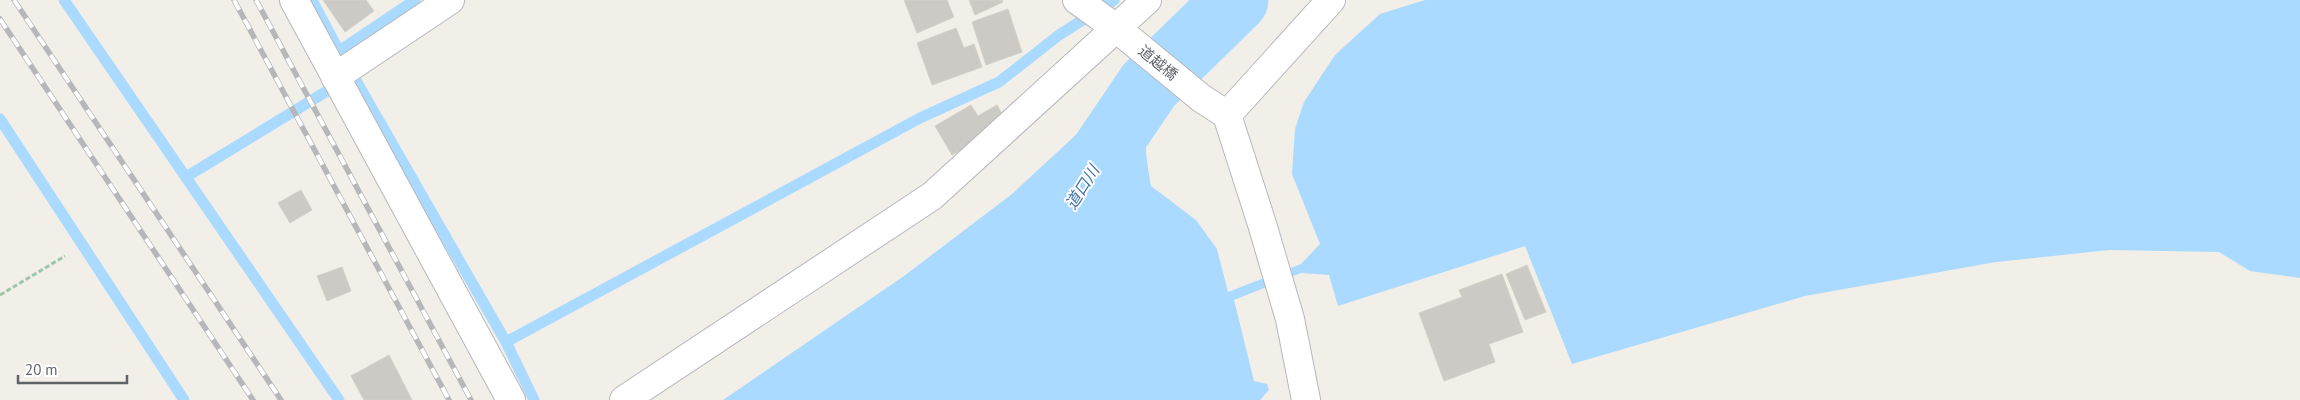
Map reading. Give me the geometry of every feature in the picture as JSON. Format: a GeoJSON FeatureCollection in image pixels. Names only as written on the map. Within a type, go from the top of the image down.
{"type":"FeatureCollection","features":[{"type":"Feature","properties":{"kind":"street"},"geometry":{"type":"LineString","coordinates":[[294,0],[344,71],[511,400]]}},
{"type":"Feature","properties":{"kind":"street"},"geometry":{"type":"LineString","coordinates":[[344,71],[450,0]]}},
{"type":"Feature","properties":{"kind":"street"},"geometry":{"type":"LineString","coordinates":[[624,400],[932,196],[1095,13],[1147,0]]}},
{"type":"Feature","properties":{"kind":"street"},"geometry":{"type":"LineString","coordinates":[[1306,400],[1290,319],[1227,115],[1331,0]]}},
{"type":"Feature","properties":{"kind":"street","name":"道越橋"},"geometry":{"type":"LineString","coordinates":[[1095,13],[1201,98],[1227,115]]}},
{"type":"Feature","properties":{"kind":"path"},"geometry":{"type":"LineString","coordinates":[[0,295],[65,256]]}},
{"type":"Feature","properties":{"kind":"water"},"geometry":{"type":"Polygon","coordinates":[[[1425,0],[2300,0],[2300,278],[2250,271],[2219,252],[2109,250],[1996,262],[1805,296],[1572,364],[1525,246],[1338,306],[1329,275],[1301,273],[1234,300],[1254,381],[1267,384],[1269,390],[1260,400],[723,400],[904,276],[1012,194],[1104,109],[1119,76],[1131,65],[1172,92],[1155,116],[1147,135],[1146,145],[1151,186],[1196,220],[1217,249],[1228,292],[1301,264],[1320,244],[1292,174],[1295,129],[1304,102],[1335,55],[1380,14],[1425,0]]]}},
{"type":"Feature","properties":{"kind":"building"},"geometry":{"type":"Polygon","coordinates":[[[323,0],[366,0],[374,11],[345,32],[323,0]]]}},
{"type":"Feature","properties":{"kind":"building"},"geometry":{"type":"Polygon","coordinates":[[[904,0],[947,0],[954,17],[917,33],[904,0]]]}},
{"type":"Feature","properties":{"kind":"building"},"geometry":{"type":"Polygon","coordinates":[[[969,0],[1002,0],[1003,2],[975,15],[969,0]]]}},
{"type":"Feature","properties":{"kind":"building"},"geometry":{"type":"Polygon","coordinates":[[[1008,9],[1022,52],[986,65],[972,22],[1008,9]]]}},
{"type":"Feature","properties":{"kind":"building"},"geometry":{"type":"Polygon","coordinates":[[[956,28],[964,48],[974,44],[982,67],[932,85],[917,43],[956,28]]]}},
{"type":"Feature","properties":{"kind":"building"},"geometry":{"type":"Polygon","coordinates":[[[971,105],[978,116],[997,105],[1007,123],[952,155],[935,126],[971,105]]]}},
{"type":"Feature","properties":{"kind":"building"},"geometry":{"type":"Polygon","coordinates":[[[301,190],[312,210],[290,223],[278,203],[301,190]]]}},
{"type":"Feature","properties":{"kind":"building"},"geometry":{"type":"Polygon","coordinates":[[[1527,265],[1546,312],[1525,320],[1506,274],[1527,265]]]}},
{"type":"Feature","properties":{"kind":"building"},"geometry":{"type":"Polygon","coordinates":[[[342,267],[351,291],[327,301],[317,276],[342,267]]]}},
{"type":"Feature","properties":{"kind":"building"},"geometry":{"type":"Polygon","coordinates":[[[1502,274],[1523,332],[1489,344],[1495,362],[1444,381],[1419,313],[1462,297],[1459,290],[1502,274]]]}},
{"type":"Feature","properties":{"kind":"building"},"geometry":{"type":"Polygon","coordinates":[[[389,355],[412,400],[364,400],[351,376],[389,355]]]}},
{"type":"Feature","properties":{"kind":"waterway"},"geometry":{"type":"LineString","coordinates":[[64,0],[339,400]]}},
{"type":"Feature","properties":{"kind":"waterway"},"geometry":{"type":"LineString","coordinates":[[312,0],[339,51],[506,342]]}},
{"type":"Feature","properties":{"kind":"waterway"},"geometry":{"type":"LineString","coordinates":[[339,51],[415,0]]}},
{"type":"Feature","properties":{"kind":"waterway"},"geometry":{"type":"LineString","coordinates":[[534,400],[506,342],[920,118],[999,82],[1059,35],[1114,0]]}},
{"type":"Feature","properties":{"kind":"waterway","name":"道口川"},"geometry":{"type":"LineString","coordinates":[[1103,153],[1149,85],[1236,0]]}},
{"type":"Feature","properties":{"kind":"waterway"},"geometry":{"type":"LineString","coordinates":[[186,177],[332,88]]}},
{"type":"Feature","properties":{"kind":"waterway"},"geometry":{"type":"LineString","coordinates":[[0,119],[184,400]]}},
{"type":"Feature","properties":{"kind":"railway"},"geometry":{"type":"LineString","coordinates":[[14,0],[281,400]]}},
{"type":"Feature","properties":{"kind":"railway"},"geometry":{"type":"LineString","coordinates":[[234,0],[449,400]]}},
{"type":"Feature","properties":{"kind":"railway"},"geometry":{"type":"LineString","coordinates":[[256,0],[471,400]]}},
{"type":"Feature","properties":{"kind":"railway"},"geometry":{"type":"LineString","coordinates":[[0,19],[253,400]]}}]}
